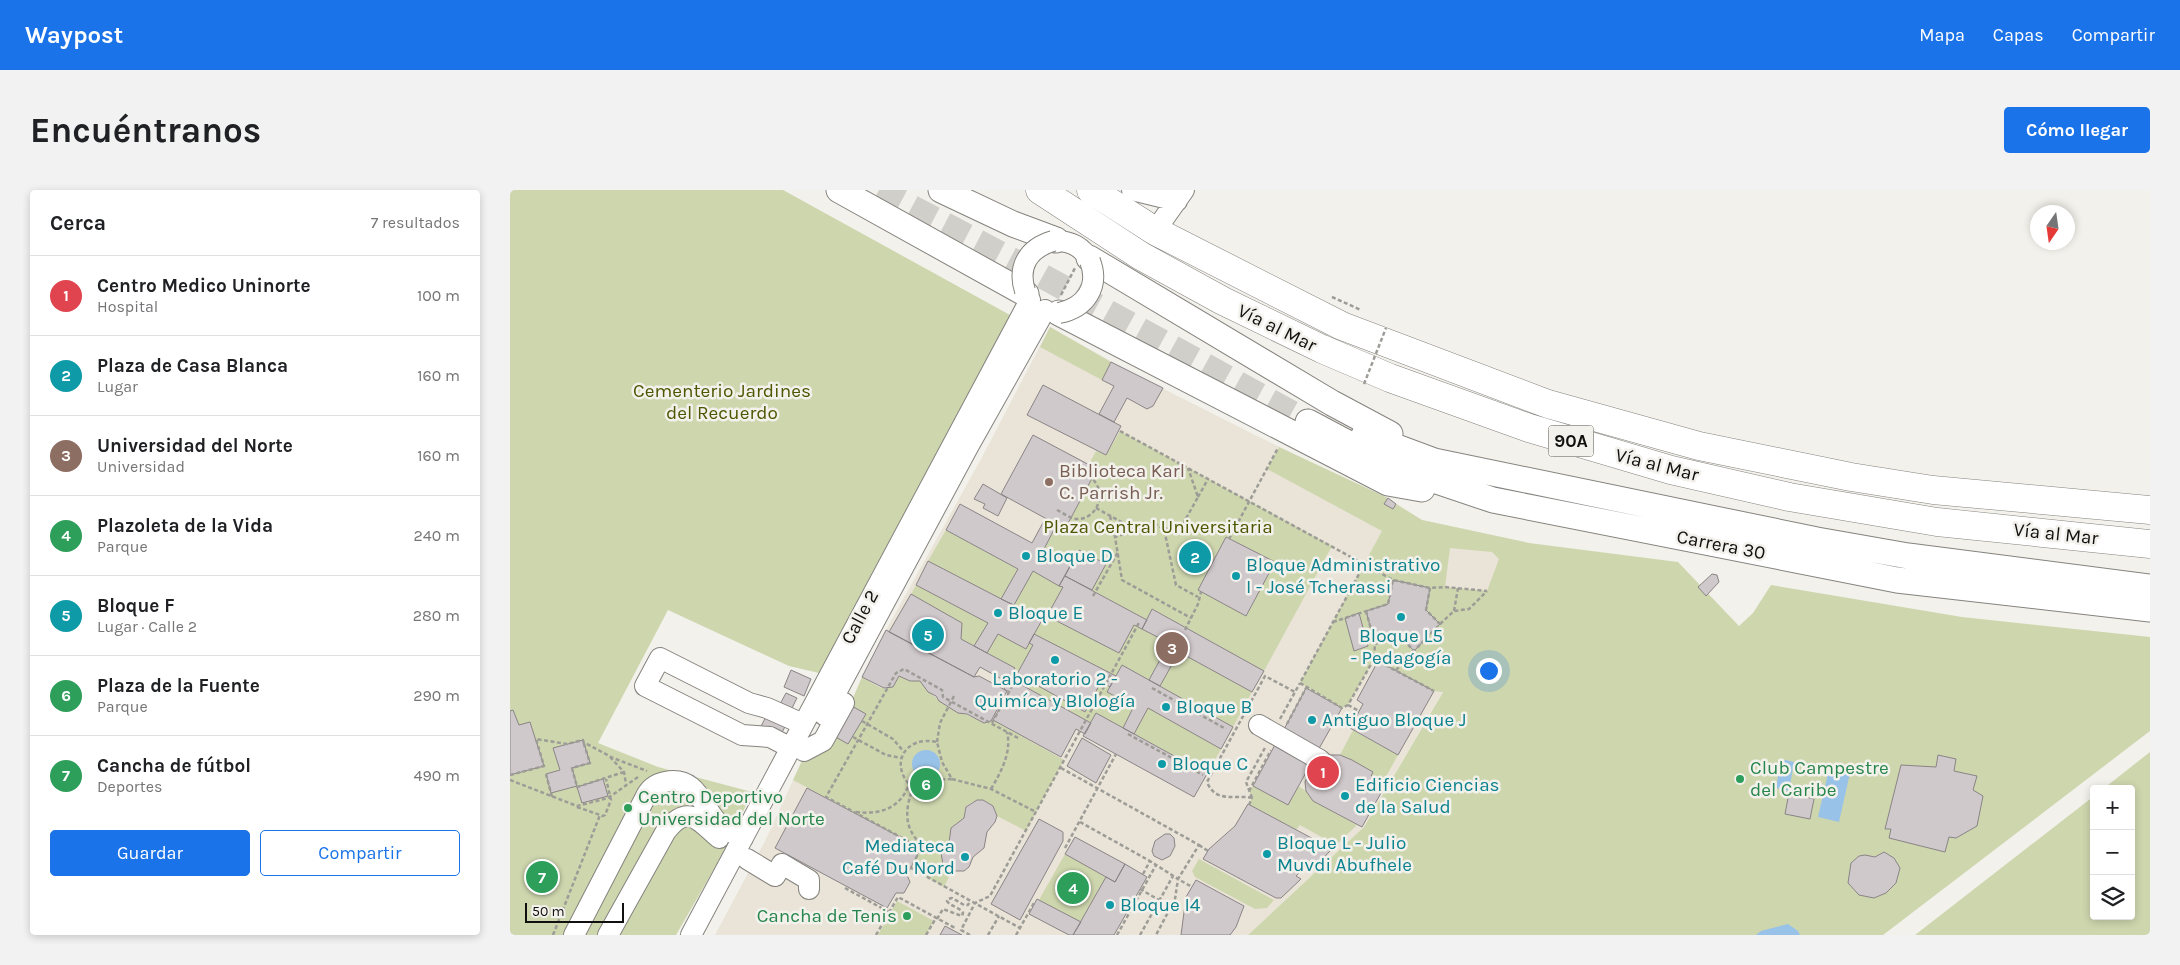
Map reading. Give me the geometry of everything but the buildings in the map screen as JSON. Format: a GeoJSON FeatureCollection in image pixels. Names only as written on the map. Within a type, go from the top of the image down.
{"type":"FeatureCollection","features":[{"type":"Feature","properties":{"kind":"highway","name":"Vía al Mar"},"geometry":{"type":"LineString","coordinates":[[1040,190],[1141,256],[1223,301],[1322,349],[1390,378],[1529,428],[1672,470],[1789,497],[1937,522],[2150,544]]}},
{"type":"Feature","properties":{"kind":"highway","name":"Vía al Mar"},"geometry":{"type":"LineString","coordinates":[[1091,190],[1155,231],[1342,326],[1548,404],[1699,446],[1851,477],[1933,490],[2150,510]]}},
{"type":"Feature","properties":{"kind":"main road"},"geometry":{"type":"LineString","coordinates":[[839,190],[1037,302],[1388,483],[1493,500]]}},
{"type":"Feature","properties":{"kind":"main road"},"geometry":{"type":"LineString","coordinates":[[941,190],[1013,224],[1055,241]]}},
{"type":"Feature","properties":{"kind":"main road"},"geometry":{"type":"LineString","coordinates":[[1090,260],[1332,403],[1384,431],[1424,450],[1495,475]]}},
{"type":"Feature","properties":{"kind":"main road","name":"Carrera 30"},"geometry":{"type":"LineString","coordinates":[[2150,587],[1908,556],[1816,540],[1495,475],[1434,461],[1311,416],[1389,465],[1493,500],[1896,580],[2150,609]]}},
{"type":"Feature","properties":{"kind":"street"},"geometry":{"type":"LineString","coordinates":[[1132,190],[1181,195]]}},
{"type":"Feature","properties":{"kind":"street"},"geometry":{"type":"LineString","coordinates":[[1155,231],[1181,195]]}},
{"type":"Feature","properties":{"kind":"street"},"geometry":{"type":"LineString","coordinates":[[1055,241],[1066,241],[1076,245],[1090,260],[1094,279],[1092,290],[1087,299],[1079,306],[1037,302],[1022,282],[1022,270],[1026,259],[1033,250],[1042,244],[1055,241]]}},
{"type":"Feature","properties":{"kind":"street","name":"Calle 2"},"geometry":{"type":"LineString","coordinates":[[798,750],[804,724],[961,443],[1037,302]]}},
{"type":"Feature","properties":{"kind":"street","name":"Calle 2"},"geometry":{"type":"LineString","coordinates":[[691,935],[745,848],[798,750],[846,674],[961,443]]}},
{"type":"Feature","properties":{"kind":"street"},"geometry":{"type":"LineString","coordinates":[[798,750],[770,737],[742,735],[645,686],[660,658],[750,703],[767,708],[804,724]]}},
{"type":"Feature","properties":{"kind":"street"},"geometry":{"type":"LineString","coordinates":[[1259,725],[1320,760]]}},
{"type":"Feature","properties":{"kind":"street"},"geometry":{"type":"LineString","coordinates":[[574,935],[648,792],[657,784],[670,781],[693,788],[718,823],[745,848],[778,870],[809,880],[809,888]]}},
{"type":"Feature","properties":{"kind":"street"},"geometry":{"type":"LineString","coordinates":[[608,935],[666,831],[678,819],[689,815],[694,817],[720,839],[745,848]]}},
{"type":"Feature","properties":{"kind":"street","name":"Calle 2"},"geometry":{"type":"LineString","coordinates":[[706,935],[745,848]]}},
{"type":"Feature","properties":{"kind":"path"},"geometry":{"type":"LineString","coordinates":[[1364,384],[1386,328]]}},
{"type":"Feature","properties":{"kind":"path"},"geometry":{"type":"LineString","coordinates":[[1120,431],[1365,563],[1393,580],[1430,588],[1487,591],[1469,609],[1454,611],[1395,670]]}},
{"type":"Feature","properties":{"kind":"path"},"geometry":{"type":"LineString","coordinates":[[1230,539],[1279,447]]}},
{"type":"Feature","properties":{"kind":"path"},"geometry":{"type":"LineString","coordinates":[[1188,468],[1198,497]]}},
{"type":"Feature","properties":{"kind":"path"},"geometry":{"type":"LineString","coordinates":[[1057,510],[1074,519],[1080,519],[1090,515],[1096,508],[1100,493],[1097,484],[1094,480],[1078,472]]}},
{"type":"Feature","properties":{"kind":"path"},"geometry":{"type":"LineString","coordinates":[[1115,537],[1153,523],[1164,529],[1183,524],[1208,479]]}},
{"type":"Feature","properties":{"kind":"path"},"geometry":{"type":"LineString","coordinates":[[1096,508],[1136,530]]}},
{"type":"Feature","properties":{"kind":"path"},"geometry":{"type":"LineString","coordinates":[[1110,516],[1122,580],[1191,618]]}},
{"type":"Feature","properties":{"kind":"path"},"geometry":{"type":"LineString","coordinates":[[1164,529],[1176,585],[1198,597]]}},
{"type":"Feature","properties":{"kind":"path"},"geometry":{"type":"LineString","coordinates":[[1094,596],[1118,552]]}},
{"type":"Feature","properties":{"kind":"path"},"geometry":{"type":"LineString","coordinates":[[1249,805],[1252,798],[1222,797],[1211,790],[1207,782],[1265,676],[1295,692],[1365,563]]}},
{"type":"Feature","properties":{"kind":"path"},"geometry":{"type":"LineString","coordinates":[[1333,622],[1388,604],[1393,580]]}},
{"type":"Feature","properties":{"kind":"path"},"geometry":{"type":"LineString","coordinates":[[1430,588],[1426,610],[1440,624]]}},
{"type":"Feature","properties":{"kind":"path"},"geometry":{"type":"LineString","coordinates":[[1454,611],[1458,588]]}},
{"type":"Feature","properties":{"kind":"path"},"geometry":{"type":"LineString","coordinates":[[1184,630],[1198,604],[1198,597],[1201,592]]}},
{"type":"Feature","properties":{"kind":"path"},"geometry":{"type":"LineString","coordinates":[[1300,683],[1342,708],[1348,706],[1374,659],[1375,644],[1366,611]]}},
{"type":"Feature","properties":{"kind":"path"},"geometry":{"type":"LineString","coordinates":[[970,935],[961,930],[976,903],[990,896],[1140,621]]}},
{"type":"Feature","properties":{"kind":"path"},"geometry":{"type":"LineString","coordinates":[[1375,644],[1399,635],[1414,651]]}},
{"type":"Feature","properties":{"kind":"path"},"geometry":{"type":"LineString","coordinates":[[1374,659],[1434,691]]}},
{"type":"Feature","properties":{"kind":"path"},"geometry":{"type":"LineString","coordinates":[[921,848],[826,797],[896,673],[904,669],[942,690],[943,697],[1018,738]]}},
{"type":"Feature","properties":{"kind":"path"},"geometry":{"type":"LineString","coordinates":[[992,723],[1016,679]]}},
{"type":"Feature","properties":{"kind":"path"},"geometry":{"type":"LineString","coordinates":[[1152,688],[1226,729]]}},
{"type":"Feature","properties":{"kind":"path"},"geometry":{"type":"LineString","coordinates":[[952,780],[942,762],[936,742],[940,723],[954,696]]}},
{"type":"Feature","properties":{"kind":"path"},"geometry":{"type":"LineString","coordinates":[[1348,706],[1359,711]]}},
{"type":"Feature","properties":{"kind":"path"},"geometry":{"type":"LineString","coordinates":[[862,721],[893,739],[904,752]]}},
{"type":"Feature","properties":{"kind":"path"},"geometry":{"type":"LineString","coordinates":[[992,789],[1006,758],[1008,748],[1006,731]]}},
{"type":"Feature","properties":{"kind":"path"},"geometry":{"type":"LineString","coordinates":[[1128,734],[1204,775]]}},
{"type":"Feature","properties":{"kind":"path"},"geometry":{"type":"LineString","coordinates":[[853,737],[886,755],[901,758]]}},
{"type":"Feature","properties":{"kind":"path"},"geometry":{"type":"LineString","coordinates":[[510,775],[544,766],[536,739],[567,744],[583,740],[590,763],[572,768],[577,787],[624,772]]}},
{"type":"Feature","properties":{"kind":"path"},"geometry":{"type":"LineString","coordinates":[[913,788],[904,777],[901,758],[904,752],[909,746],[917,742],[936,742]]}},
{"type":"Feature","properties":{"kind":"path"},"geometry":{"type":"LineString","coordinates":[[584,744],[653,774]]}},
{"type":"Feature","properties":{"kind":"path"},"geometry":{"type":"LineString","coordinates":[[606,754],[624,772],[626,784]]}},
{"type":"Feature","properties":{"kind":"path"},"geometry":{"type":"LineString","coordinates":[[1065,848],[1116,754]]}},
{"type":"Feature","properties":{"kind":"path"},"geometry":{"type":"LineString","coordinates":[[1060,767],[1208,851]]}},
{"type":"Feature","properties":{"kind":"path"},"geometry":{"type":"LineString","coordinates":[[546,774],[552,797]]}},
{"type":"Feature","properties":{"kind":"path"},"geometry":{"type":"LineString","coordinates":[[577,806],[611,796],[626,784],[648,774]]}},
{"type":"Feature","properties":{"kind":"path"},"geometry":{"type":"LineString","coordinates":[[510,780],[600,816],[605,815],[608,811],[611,796],[606,779]]}},
{"type":"Feature","properties":{"kind":"path"},"geometry":{"type":"LineString","coordinates":[[913,788],[931,780],[952,780],[992,789],[1036,812]]}},
{"type":"Feature","properties":{"kind":"path"},"geometry":{"type":"LineString","coordinates":[[855,812],[877,813],[886,810],[903,797],[909,784]]}},
{"type":"Feature","properties":{"kind":"path"},"geometry":{"type":"LineString","coordinates":[[913,788],[909,803],[908,820],[910,830],[921,848]]}},
{"type":"Feature","properties":{"kind":"path"},"geometry":{"type":"LineString","coordinates":[[553,935],[600,816]]}},
{"type":"Feature","properties":{"kind":"path"},"geometry":{"type":"LineString","coordinates":[[1080,822],[1192,887]]}},
{"type":"Feature","properties":{"kind":"path"},"geometry":{"type":"LineString","coordinates":[[1156,935],[1175,899],[1178,879],[1199,845]]}},
{"type":"Feature","properties":{"kind":"path"},"geometry":{"type":"LineString","coordinates":[[921,848],[911,868],[1020,928]]}},
{"type":"Feature","properties":{"kind":"path"},"geometry":{"type":"LineString","coordinates":[[1143,874],[1150,861]]}},
{"type":"Feature","properties":{"kind":"path"},"geometry":{"type":"LineString","coordinates":[[1117,935],[1156,865]]}},
{"type":"Feature","properties":{"kind":"path"},"geometry":{"type":"LineString","coordinates":[[1140,935],[1173,876]]}},
{"type":"Feature","properties":{"kind":"path"},"geometry":{"type":"LineString","coordinates":[[845,888],[889,912]]}},
{"type":"Feature","properties":{"kind":"path"},"geometry":{"type":"LineString","coordinates":[[1141,890],[1159,900]]}},
{"type":"Feature","properties":{"kind":"path"},"geometry":{"type":"LineString","coordinates":[[876,935],[898,897],[954,928]]}},
{"type":"Feature","properties":{"kind":"path"},"geometry":{"type":"LineString","coordinates":[[926,935],[943,909],[962,916],[962,910],[948,904],[948,899],[952,898],[964,905],[968,905],[970,901]]}},
{"type":"Feature","properties":{"kind":"path"},"geometry":{"type":"LineString","coordinates":[[1016,935],[1034,903]]}},
{"type":"Feature","properties":{"kind":"path"},"geometry":{"type":"LineString","coordinates":[[988,935],[998,916]]}},
{"type":"Feature","properties":{"kind":"shaded area"},"geometry":{"type":"Polygon","coordinates":[[[1050,327],[1132,373],[1381,497],[1386,497],[1422,520],[1529,543],[1364,827],[1248,935],[715,935],[765,841],[801,763],[850,705],[886,630],[981,459],[1050,327]]]}},
{"type":"Feature","properties":{"kind":"green space","name":"Cementerio Jardines del Recuerdo"},"geometry":{"type":"Polygon","coordinates":[[[510,190],[783,190],[1010,315],[819,673],[789,666],[668,610],[598,743],[658,767],[752,792],[729,843],[676,935],[510,935],[510,190]]]}},
{"type":"Feature","properties":{"kind":"green space"},"geometry":{"type":"Polygon","coordinates":[[[1050,327],[1111,362],[1102,380],[1040,347],[1050,327]]]}},
{"type":"Feature","properties":{"kind":"green space","name":"Plaza Central Universitaria"},"geometry":{"type":"Polygon","coordinates":[[[1120,431],[1332,546],[1264,671],[1153,609],[1147,620],[1092,590],[1106,564],[1079,550],[1071,564],[1044,549],[1096,451],[1106,455],[1120,431]],[[1226,537],[1198,590],[1246,616],[1274,562],[1226,537]]]}},
{"type":"Feature","properties":{"kind":"green space","name":"Club Campestre del Caribe"},"geometry":{"type":"Polygon","coordinates":[[[1279,447],[1388,498],[1385,504],[1393,509],[1396,504],[1422,520],[1529,543],[1678,562],[1739,626],[1753,613],[1771,585],[1962,617],[2150,637],[2150,731],[1883,935],[1248,935],[1364,827],[1443,692],[1434,691],[1374,659],[1348,705],[1342,708],[1300,683],[1382,531],[1267,469],[1279,447]],[[1450,548],[1445,587],[1487,591],[1499,559],[1492,552],[1450,548]],[[1393,580],[1388,604],[1366,611],[1375,644],[1399,635],[1413,651],[1439,624],[1426,610],[1430,588],[1393,580]],[[1359,613],[1345,618],[1355,651],[1368,646],[1359,613]]]}},
{"type":"Feature","properties":{"kind":"green space"},"geometry":{"type":"Polygon","coordinates":[[[946,530],[1018,569],[1001,599],[928,561],[946,530]]]}},
{"type":"Feature","properties":{"kind":"green space"},"geometry":{"type":"Polygon","coordinates":[[[1033,571],[1063,587],[1048,617],[1119,653],[1134,625],[1169,643],[1149,680],[1122,665],[1116,676],[1034,634],[1014,605],[1033,571]]]}},
{"type":"Feature","properties":{"kind":"green space"},"geometry":{"type":"Polygon","coordinates":[[[916,585],[988,623],[974,646],[961,639],[962,623],[911,594],[916,585]]]}},
{"type":"Feature","properties":{"kind":"green space"},"geometry":{"type":"Polygon","coordinates":[[[998,634],[1033,645],[1017,674],[1085,711],[1101,682],[1110,687],[1134,706],[1123,728],[1096,713],[1091,723],[1009,678],[1015,668],[987,653],[998,634]]]}},
{"type":"Feature","properties":{"kind":"green space"},"geometry":{"type":"Polygon","coordinates":[[[1179,652],[1252,692],[1233,727],[1160,686],[1179,652]]]}},
{"type":"Feature","properties":{"kind":"green space"},"geometry":{"type":"Polygon","coordinates":[[[899,676],[910,681],[920,681],[941,702],[984,723],[993,720],[1064,760],[1026,831],[997,816],[993,806],[983,800],[972,802],[966,807],[964,818],[951,828],[949,843],[942,853],[943,864],[952,871],[944,887],[911,868],[921,848],[793,780],[801,763],[850,705],[862,677],[882,688],[887,688],[895,683],[899,676]]]}},
{"type":"Feature","properties":{"kind":"green space"},"geometry":{"type":"Polygon","coordinates":[[[1148,708],[1221,749],[1207,774],[1134,734],[1148,708]]]}},
{"type":"Feature","properties":{"kind":"green space"},"geometry":{"type":"Polygon","coordinates":[[[1353,730],[1398,755],[1383,782],[1371,776],[1373,772],[1340,755],[1353,730]]]}},
{"type":"Feature","properties":{"kind":"green space"},"geometry":{"type":"Polygon","coordinates":[[[2150,752],[2150,935],[1915,935],[2090,799],[2090,920],[2135,920],[2135,785],[2108,785],[2150,752]]]}},
{"type":"Feature","properties":{"kind":"green space"},"geometry":{"type":"Polygon","coordinates":[[[1253,786],[1288,804],[1298,786],[1306,791],[1313,801],[1357,825],[1336,845],[1300,825],[1296,830],[1249,805],[1252,798],[1249,791],[1253,786]]]}},
{"type":"Feature","properties":{"kind":"green space"},"geometry":{"type":"Polygon","coordinates":[[[1065,854],[1106,877],[1081,922],[1039,900],[1065,854]]]}},
{"type":"Feature","properties":{"kind":"green space"},"geometry":{"type":"Polygon","coordinates":[[[1199,859],[1274,900],[1267,908],[1255,909],[1195,877],[1192,871],[1199,859]]]}},
{"type":"Feature","properties":{"kind":"green space","name":"Cancha de Tenis"},"geometry":{"type":"Polygon","coordinates":[[[897,901],[934,921],[926,935],[878,935],[897,901]]]}},
{"type":"Feature","properties":{"kind":"water"},"geometry":{"type":"Polygon","coordinates":[[[926,750],[936,754],[940,764],[936,774],[926,778],[916,774],[912,764],[916,754],[926,750]]]}},
{"type":"Feature","properties":{"kind":"water"},"geometry":{"type":"Polygon","coordinates":[[[1781,759],[1794,762],[1789,791],[1776,788],[1781,759]]]}},
{"type":"Feature","properties":{"kind":"water"},"geometry":{"type":"Polygon","coordinates":[[[1829,769],[1850,773],[1839,822],[1818,817],[1829,769]]]}},
{"type":"Feature","properties":{"kind":"water"},"geometry":{"type":"Polygon","coordinates":[[[1788,924],[1798,931],[1800,935],[1756,935],[1761,931],[1788,924]]]}},
{"type":"Feature","properties":{"kind":"tunnel"},"geometry":{"type":"LineString","coordinates":[[879,190],[1035,272],[1308,422]]}},
{"type":"Feature","properties":{"kind":"place","name":"Biblioteca Karl C. Parrish Jr."},"geometry":{"type":"Point","coordinates":[1049,482]}},
{"type":"Feature","properties":{"kind":"place","name":"Bloque D"},"geometry":{"type":"Point","coordinates":[1026,556]}},
{"type":"Feature","properties":{"kind":"place","name":"Plaza de Casa Blanca"},"geometry":{"type":"Point","coordinates":[1195,557]}},
{"type":"Feature","properties":{"kind":"place","name":"Bloque Administrativo I - José Tcherassi"},"geometry":{"type":"Point","coordinates":[1236,576]}},
{"type":"Feature","properties":{"kind":"place","name":"Bloque E"},"geometry":{"type":"Point","coordinates":[998,613]}},
{"type":"Feature","properties":{"kind":"place","name":"Bloque L5 - Pedagogía"},"geometry":{"type":"Point","coordinates":[1401,617]}},
{"type":"Feature","properties":{"kind":"place","name":"Bloque F"},"geometry":{"type":"Point","coordinates":[928,635]}},
{"type":"Feature","properties":{"kind":"place","name":"Universidad del Norte"},"geometry":{"type":"Point","coordinates":[1172,648]}},
{"type":"Feature","properties":{"kind":"place","name":"Laboratorio 2 - Quimíca y BIología"},"geometry":{"type":"Point","coordinates":[1055,660]}},
{"type":"Feature","properties":{"kind":"place","name":"Bloque B"},"geometry":{"type":"Point","coordinates":[1166,707]}},
{"type":"Feature","properties":{"kind":"place","name":"Antiguo Bloque J"},"geometry":{"type":"Point","coordinates":[1312,720]}},
{"type":"Feature","properties":{"kind":"place","name":"Bloque C"},"geometry":{"type":"Point","coordinates":[1162,764]}},
{"type":"Feature","properties":{"kind":"place","name":"Centro Medico Uninorte"},"geometry":{"type":"Point","coordinates":[1323,772]}},
{"type":"Feature","properties":{"kind":"place","name":"Club Campestre del Caribe"},"geometry":{"type":"Point","coordinates":[1740,779]}},
{"type":"Feature","properties":{"kind":"place","name":"Plaza de la Fuente"},"geometry":{"type":"Point","coordinates":[926,784]}},
{"type":"Feature","properties":{"kind":"place","name":"Edificio Ciencias de la Salud"},"geometry":{"type":"Point","coordinates":[1345,796]}},
{"type":"Feature","properties":{"kind":"place","name":"Centro Deportivo Universidad del Norte"},"geometry":{"type":"Point","coordinates":[628,808]}},
{"type":"Feature","properties":{"kind":"place","name":"Bloque L - Julio Muvdi Abufhele"},"geometry":{"type":"Point","coordinates":[1267,854]}},
{"type":"Feature","properties":{"kind":"place","name":"Mediateca Café Du Nord"},"geometry":{"type":"Point","coordinates":[965,857]}},
{"type":"Feature","properties":{"kind":"place","name":"Cancha de fútbol"},"geometry":{"type":"Point","coordinates":[542,877]}},
{"type":"Feature","properties":{"kind":"place","name":"Plazoleta de la Vida"},"geometry":{"type":"Point","coordinates":[1073,888]}},
{"type":"Feature","properties":{"kind":"place","name":"Bloque I4"},"geometry":{"type":"Point","coordinates":[1110,905]}},
{"type":"Feature","properties":{"kind":"place","name":"Cancha de Tenis"},"geometry":{"type":"Point","coordinates":[907,916]}}]}
